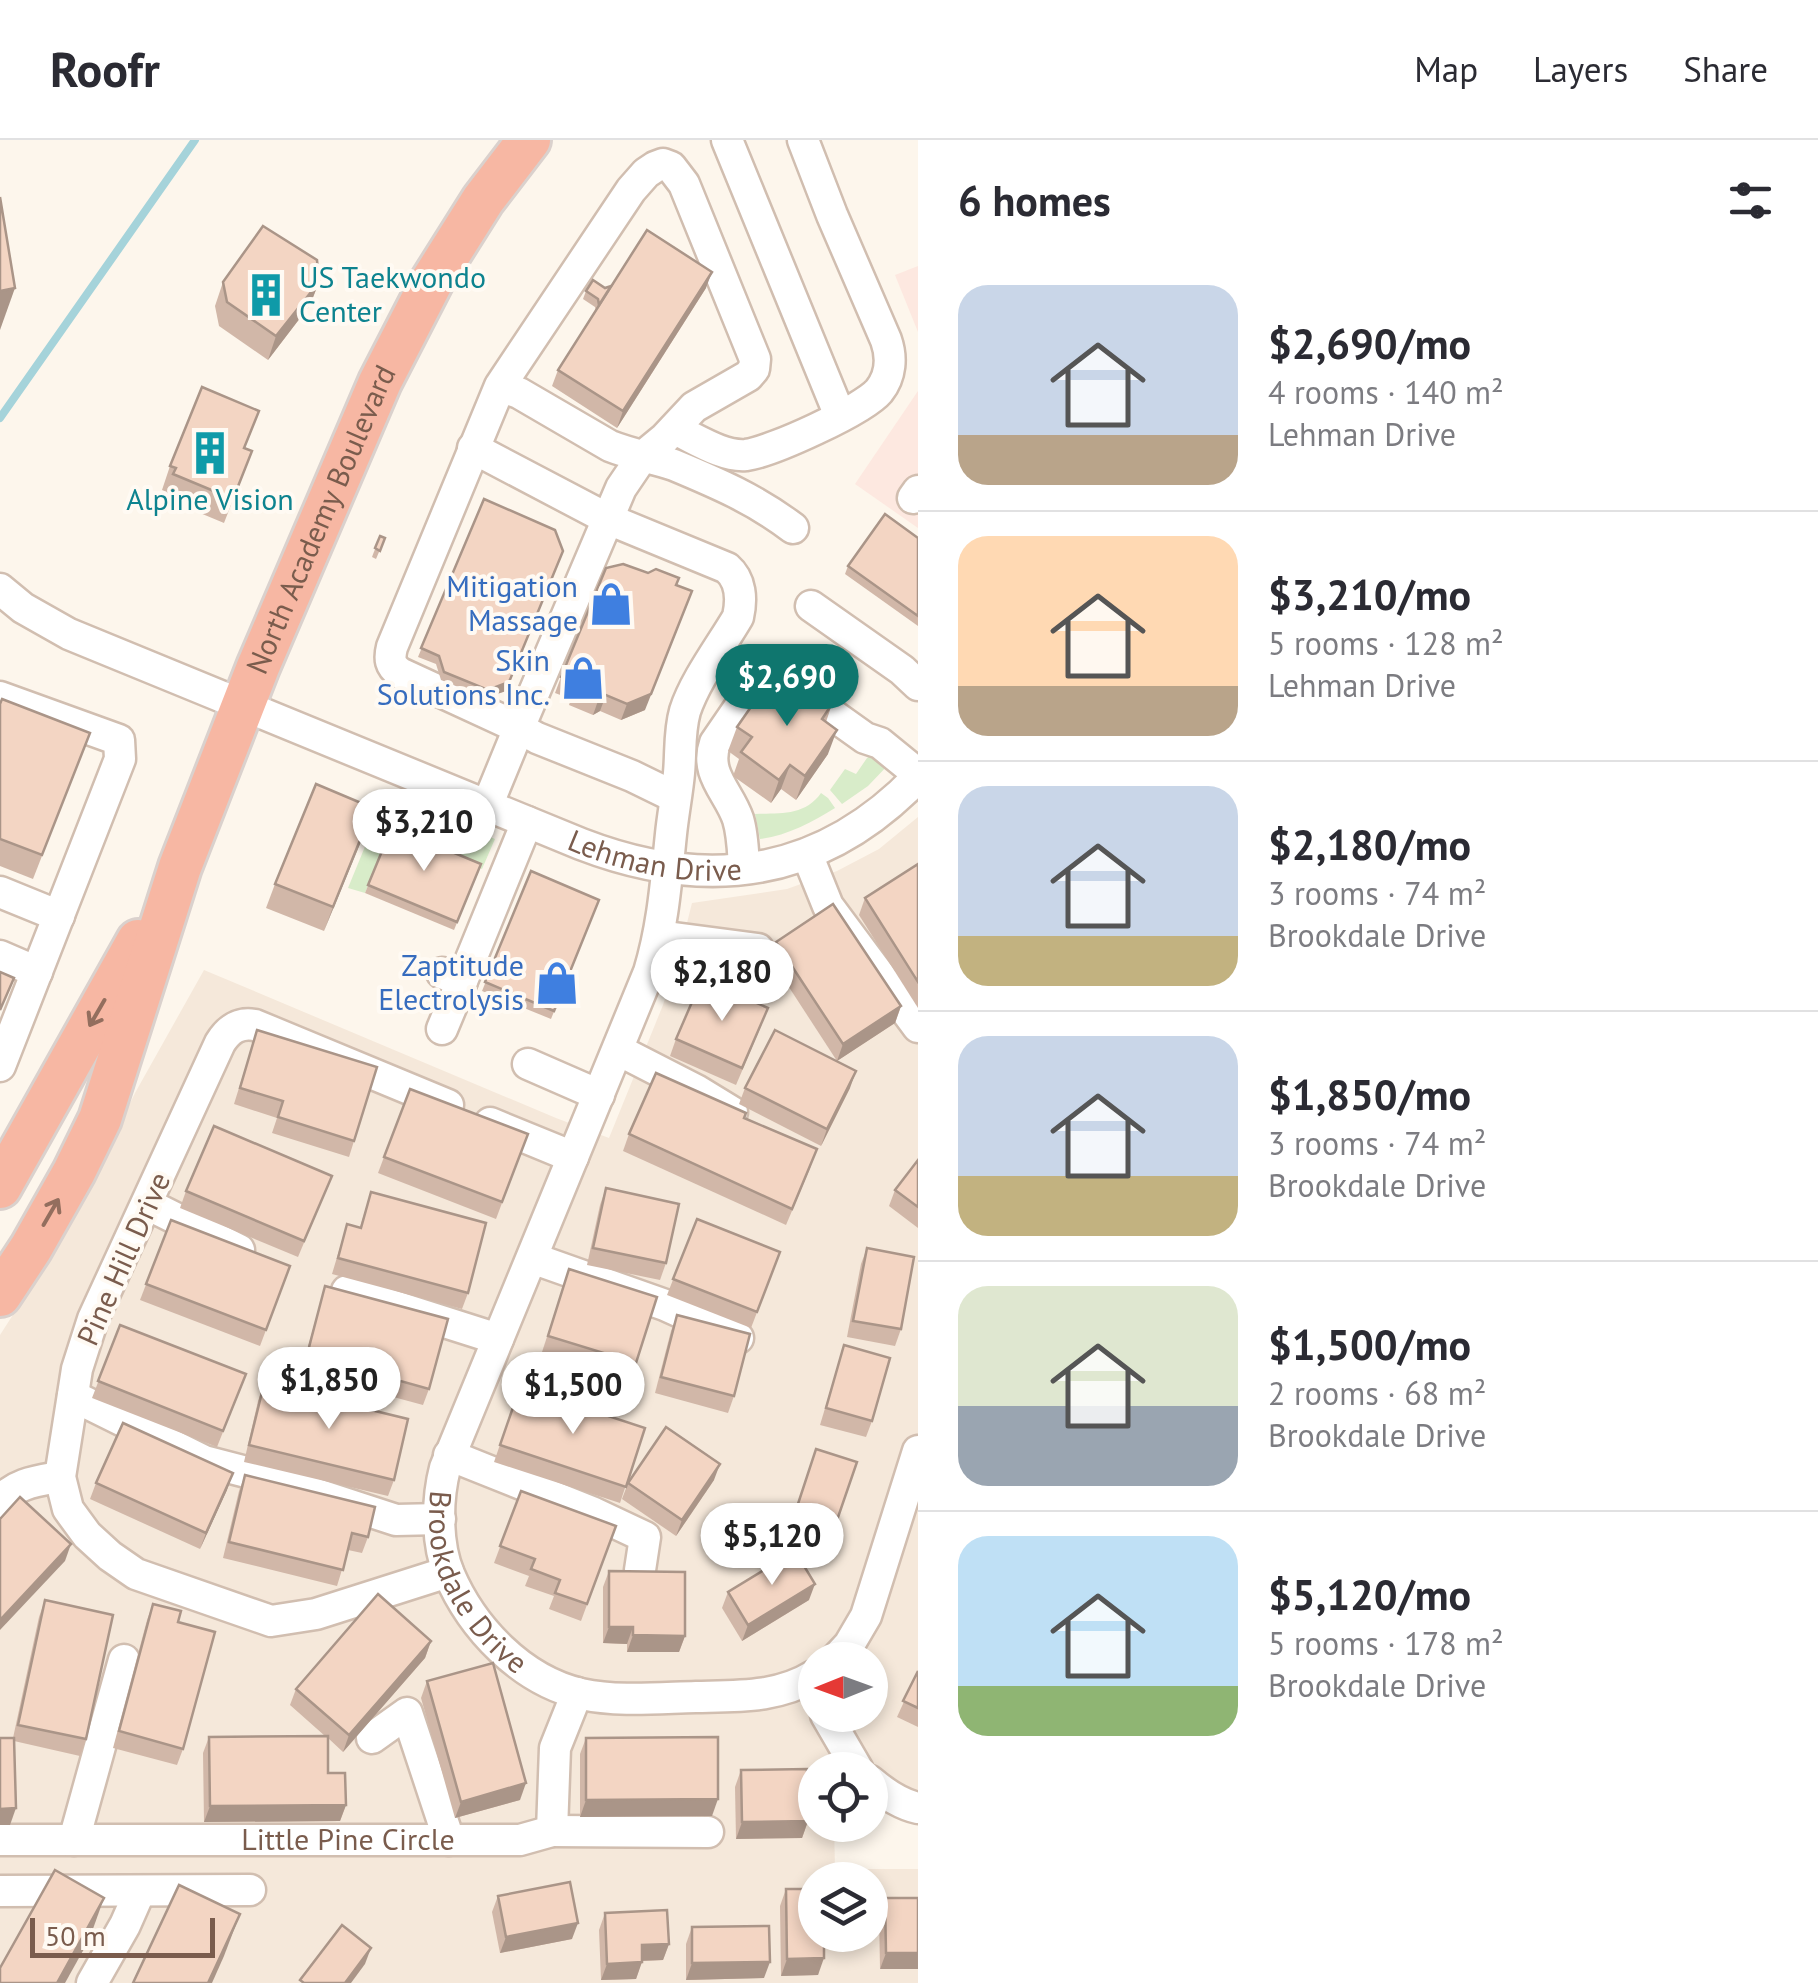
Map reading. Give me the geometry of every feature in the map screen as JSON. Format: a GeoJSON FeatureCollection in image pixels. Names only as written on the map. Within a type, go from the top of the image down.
{"type":"FeatureCollection","features":[{"type":"Feature","properties":{"kind":"highway","name":"North Academy Boulevard"},"geometry":{"type":"LineString","coordinates":[[0,1295],[31,1248],[100,1119],[180,867],[243,705],[380,382],[432,282],[484,200],[529,140]]}},
{"type":"Feature","properties":{"kind":"highway","name":"North Academy Boulevard"},"geometry":{"type":"LineString","coordinates":[[0,1188],[180,867]]}},
{"type":"Feature","properties":{"kind":"street"},"geometry":{"type":"LineString","coordinates":[[727,140],[840,416]]}},
{"type":"Feature","properties":{"kind":"street"},"geometry":{"type":"LineString","coordinates":[[674,428],[723,451],[746,455],[840,416],[878,392],[889,371],[890,353],[804,140]]}},
{"type":"Feature","properties":{"kind":"street"},"geometry":{"type":"LineString","coordinates":[[488,806],[520,728],[621,488],[642,456],[701,400],[751,373],[755,359],[684,184],[676,170],[659,165],[631,190],[500,386],[392,647],[390,661],[400,673],[520,728],[675,797]]}},
{"type":"Feature","properties":{"kind":"street"},"geometry":{"type":"LineString","coordinates":[[500,386],[610,446],[674,465],[738,492],[793,528]]}},
{"type":"Feature","properties":{"kind":"street","name":"Brookdale Drive"},"geometry":{"type":"LineString","coordinates":[[473,448],[608,519],[727,568],[739,584],[740,602],[738,617],[686,709],[660,936],[644,987],[449,1455],[441,1482],[440,1519],[448,1572],[484,1632],[509,1657],[543,1679],[577,1693],[609,1699],[748,1696],[798,1687]]}},
{"type":"Feature","properties":{"kind":"street","name":"Lehman Drive"},"geometry":{"type":"LineString","coordinates":[[4,604],[527,822],[634,862],[694,871],[777,864],[807,854],[869,822],[918,775]]}},
{"type":"Feature","properties":{"kind":"street"},"geometry":{"type":"LineString","coordinates":[[811,606],[918,684]]}},
{"type":"Feature","properties":{"kind":"street"},"geometry":{"type":"LineString","coordinates":[[744,868],[739,823],[714,776],[712,753],[763,672],[771,671],[865,738],[880,744],[918,775]]}},
{"type":"Feature","properties":{"kind":"street"},"geometry":{"type":"LineString","coordinates":[[0,697],[119,740],[120,759],[0,1066]]}},
{"type":"Feature","properties":{"kind":"street"},"geometry":{"type":"LineString","coordinates":[[442,1029],[452,977],[527,822]]}},
{"type":"Feature","properties":{"kind":"street"},"geometry":{"type":"LineString","coordinates":[[807,854],[828,906],[918,1026]]}},
{"type":"Feature","properties":{"kind":"street"},"geometry":{"type":"LineString","coordinates":[[0,892],[59,916]]}},
{"type":"Feature","properties":{"kind":"street"},"geometry":{"type":"LineString","coordinates":[[660,936],[723,946]]}},
{"type":"Feature","properties":{"kind":"street"},"geometry":{"type":"LineString","coordinates":[[0,956],[37,972]]}},
{"type":"Feature","properties":{"kind":"street","name":"Pine Hill Drive"},"geometry":{"type":"LineString","coordinates":[[448,1572],[316,1614],[272,1621],[136,1574],[86,1535],[68,1509],[60,1477],[77,1370],[93,1319],[220,1043],[230,1030],[249,1023],[573,1158]]}},
{"type":"Feature","properties":{"kind":"street"},"geometry":{"type":"LineString","coordinates":[[618,1050],[750,1123]]}},
{"type":"Feature","properties":{"kind":"street"},"geometry":{"type":"LineString","coordinates":[[528,1064],[600,1095]]}},
{"type":"Feature","properties":{"kind":"street"},"geometry":{"type":"LineString","coordinates":[[147,1204],[266,1263]]}},
{"type":"Feature","properties":{"kind":"street"},"geometry":{"type":"LineString","coordinates":[[532,1258],[665,1305],[740,1339]]}},
{"type":"Feature","properties":{"kind":"street"},"geometry":{"type":"LineString","coordinates":[[347,1291],[498,1340]]}},
{"type":"Feature","properties":{"kind":"street"},"geometry":{"type":"LineString","coordinates":[[72,1396],[204,1462],[258,1475],[396,1520],[440,1519]]}},
{"type":"Feature","properties":{"kind":"street"},"geometry":{"type":"LineString","coordinates":[[851,1642],[866,1616],[918,1451]]}},
{"type":"Feature","properties":{"kind":"street"},"geometry":{"type":"LineString","coordinates":[[449,1455],[645,1537],[640,1570]]}},
{"type":"Feature","properties":{"kind":"street"},"geometry":{"type":"LineString","coordinates":[[0,1502],[27,1482],[60,1477]]}},
{"type":"Feature","properties":{"kind":"street"},"geometry":{"type":"LineString","coordinates":[[74,1840],[124,1660]]}},
{"type":"Feature","properties":{"kind":"street"},"geometry":{"type":"LineString","coordinates":[[552,1831],[555,1748],[577,1693]]}},
{"type":"Feature","properties":{"kind":"street"},"geometry":{"type":"LineString","coordinates":[[372,1738],[407,1712],[449,1840]]}},
{"type":"Feature","properties":{"kind":"street"},"geometry":{"type":"LineString","coordinates":[[888,1795],[918,1808]]}},
{"type":"Feature","properties":{"kind":"street","name":"Little Pine Circle"},"geometry":{"type":"LineString","coordinates":[[0,1840],[520,1840],[552,1831],[708,1832]]}},
{"type":"Feature","properties":{"kind":"street"},"geometry":{"type":"LineString","coordinates":[[92,1983],[140,1890]]}},
{"type":"Feature","properties":{"kind":"street"},"geometry":{"type":"LineString","coordinates":[[0,1891],[250,1890]]}},
{"type":"Feature","properties":{"kind":"shaded area"},"geometry":{"type":"Polygon","coordinates":[[[918,266],[918,332],[895,275],[918,266]]]}},
{"type":"Feature","properties":{"kind":"shaded area"},"geometry":{"type":"Polygon","coordinates":[[[918,391],[918,528],[855,484],[918,391]]]}},
{"type":"Feature","properties":{"kind":"shaded area"},"geometry":{"type":"Polygon","coordinates":[[[918,817],[918,1791],[888,1775],[888,1752],[798,1752],[798,1842],[834,1842],[835,1862],[798,1862],[798,1952],[888,1952],[888,1869],[918,1869],[918,1983],[0,1983],[0,1335],[93,1179],[135,1093],[204,970],[609,1138],[663,1005],[692,903],[787,889],[837,871],[879,849],[918,817]]]}},
{"type":"Feature","properties":{"kind":"green space"},"geometry":{"type":"Polygon","coordinates":[[[875,753],[889,764],[868,786],[842,804],[830,790],[845,769],[856,774],[875,753]]]}},
{"type":"Feature","properties":{"kind":"green space"},"geometry":{"type":"Polygon","coordinates":[[[387,793],[495,839],[482,869],[423,844],[389,835],[365,893],[348,888],[387,793]]]}},
{"type":"Feature","properties":{"kind":"green space"},"geometry":{"type":"Polygon","coordinates":[[[821,793],[835,808],[799,828],[760,839],[755,814],[800,809],[821,793]]]}},
{"type":"Feature","properties":{"kind":"building"},"geometry":{"type":"Polygon","coordinates":[[[0,197],[15,288],[0,291],[0,197]]]}},
{"type":"Feature","properties":{"kind":"building","name":"US Taekwondo Center"},"geometry":{"type":"Polygon","coordinates":[[[263,226],[317,260],[319,282],[276,336],[227,302],[223,282],[263,226]]]}},
{"type":"Feature","properties":{"kind":"building"},"geometry":{"type":"Polygon","coordinates":[[[647,230],[712,272],[623,411],[558,370],[647,230]]]}},
{"type":"Feature","properties":{"kind":"building"},"geometry":{"type":"Polygon","coordinates":[[[593,280],[605,288],[611,286],[599,305],[598,299],[586,291],[593,280]]]}},
{"type":"Feature","properties":{"kind":"building","name":"Alpine Vision"},"geometry":{"type":"Polygon","coordinates":[[[202,387],[259,411],[244,448],[252,451],[233,499],[173,474],[176,468],[170,466],[202,387]]]}},
{"type":"Feature","properties":{"kind":"building"},"geometry":{"type":"Polygon","coordinates":[[[484,499],[555,530],[563,551],[509,682],[488,690],[444,672],[439,656],[421,648],[484,499]]]}},
{"type":"Feature","properties":{"kind":"building"},"geometry":{"type":"Polygon","coordinates":[[[885,514],[918,538],[918,616],[848,566],[885,514]]]}},
{"type":"Feature","properties":{"kind":"building"},"geometry":{"type":"Polygon","coordinates":[[[380,536],[385,538],[380,551],[375,548],[380,536]]]}},
{"type":"Feature","properties":{"kind":"building"},"geometry":{"type":"Polygon","coordinates":[[[623,564],[648,573],[656,569],[679,578],[676,585],[692,591],[651,694],[627,704],[606,695],[599,698],[561,677],[606,568],[623,564]]]}},
{"type":"Feature","properties":{"kind":"building"},"geometry":{"type":"Polygon","coordinates":[[[795,677],[832,704],[822,719],[837,730],[805,776],[790,765],[779,780],[741,752],[752,737],[737,727],[769,681],[785,692],[795,677]]]}},
{"type":"Feature","properties":{"kind":"building"},"geometry":{"type":"Polygon","coordinates":[[[2,699],[90,733],[42,855],[0,839],[2,699]]]}},
{"type":"Feature","properties":{"kind":"building"},"geometry":{"type":"Polygon","coordinates":[[[316,784],[373,808],[333,907],[275,884],[316,784]]]}},
{"type":"Feature","properties":{"kind":"building"},"geometry":{"type":"Polygon","coordinates":[[[392,827],[481,864],[457,922],[368,885],[392,827]]]}},
{"type":"Feature","properties":{"kind":"building"},"geometry":{"type":"Polygon","coordinates":[[[918,864],[918,982],[865,898],[918,864]]]}},
{"type":"Feature","properties":{"kind":"building"},"geometry":{"type":"Polygon","coordinates":[[[531,871],[599,900],[554,1011],[485,982],[531,871]]]}},
{"type":"Feature","properties":{"kind":"building"},"geometry":{"type":"Polygon","coordinates":[[[833,904],[901,1006],[843,1044],[776,942],[833,904]]]}},
{"type":"Feature","properties":{"kind":"building"},"geometry":{"type":"Polygon","coordinates":[[[0,972],[14,978],[0,1010],[0,972]]]}},
{"type":"Feature","properties":{"kind":"building"},"geometry":{"type":"Polygon","coordinates":[[[702,979],[768,1008],[742,1068],[676,1039],[702,979]]]}},
{"type":"Feature","properties":{"kind":"building"},"geometry":{"type":"Polygon","coordinates":[[[257,1030],[377,1067],[354,1141],[278,1117],[283,1101],[240,1088],[257,1030]]]}},
{"type":"Feature","properties":{"kind":"building"},"geometry":{"type":"Polygon","coordinates":[[[775,1030],[856,1071],[827,1129],[745,1088],[775,1030]]]}},
{"type":"Feature","properties":{"kind":"building"},"geometry":{"type":"Polygon","coordinates":[[[656,1073],[746,1113],[744,1118],[817,1149],[792,1209],[629,1134],[656,1073]]]}},
{"type":"Feature","properties":{"kind":"building"},"geometry":{"type":"Polygon","coordinates":[[[410,1089],[528,1134],[502,1202],[384,1157],[410,1089]]]}},
{"type":"Feature","properties":{"kind":"building"},"geometry":{"type":"Polygon","coordinates":[[[214,1126],[332,1176],[304,1241],[186,1191],[214,1126]]]}},
{"type":"Feature","properties":{"kind":"building"},"geometry":{"type":"Polygon","coordinates":[[[918,1160],[918,1207],[895,1190],[918,1160]]]}},
{"type":"Feature","properties":{"kind":"building"},"geometry":{"type":"Polygon","coordinates":[[[606,1188],[679,1204],[666,1263],[593,1248],[606,1188]]]}},
{"type":"Feature","properties":{"kind":"building"},"geometry":{"type":"Polygon","coordinates":[[[371,1192],[486,1223],[468,1293],[338,1258],[347,1224],[361,1228],[371,1192]]]}},
{"type":"Feature","properties":{"kind":"building"},"geometry":{"type":"Polygon","coordinates":[[[697,1219],[780,1252],[757,1312],[673,1279],[697,1219]]]}},
{"type":"Feature","properties":{"kind":"building"},"geometry":{"type":"Polygon","coordinates":[[[171,1220],[290,1266],[266,1330],[146,1284],[171,1220]]]}},
{"type":"Feature","properties":{"kind":"building"},"geometry":{"type":"Polygon","coordinates":[[[867,1248],[914,1257],[901,1329],[853,1321],[867,1248]]]}},
{"type":"Feature","properties":{"kind":"building"},"geometry":{"type":"Polygon","coordinates":[[[569,1269],[657,1297],[636,1363],[548,1336],[569,1269]]]}},
{"type":"Feature","properties":{"kind":"building"},"geometry":{"type":"Polygon","coordinates":[[[325,1286],[448,1319],[429,1389],[307,1355],[325,1286]]]}},
{"type":"Feature","properties":{"kind":"building"},"geometry":{"type":"Polygon","coordinates":[[[677,1315],[750,1334],[734,1396],[661,1377],[677,1315]]]}},
{"type":"Feature","properties":{"kind":"building"},"geometry":{"type":"Polygon","coordinates":[[[120,1325],[246,1374],[223,1431],[98,1381],[120,1325]]]}},
{"type":"Feature","properties":{"kind":"building"},"geometry":{"type":"Polygon","coordinates":[[[844,1345],[890,1358],[872,1421],[826,1408],[844,1345]]]}},
{"type":"Feature","properties":{"kind":"building"},"geometry":{"type":"Polygon","coordinates":[[[264,1384],[408,1419],[394,1480],[249,1445],[264,1384]]]}},
{"type":"Feature","properties":{"kind":"building"},"geometry":{"type":"Polygon","coordinates":[[[520,1387],[645,1428],[626,1487],[500,1445],[520,1387]]]}},
{"type":"Feature","properties":{"kind":"building"},"geometry":{"type":"Polygon","coordinates":[[[123,1423],[233,1473],[206,1533],[96,1483],[123,1423]]]}},
{"type":"Feature","properties":{"kind":"building"},"geometry":{"type":"Polygon","coordinates":[[[666,1427],[720,1464],[682,1520],[628,1483],[666,1427]]]}},
{"type":"Feature","properties":{"kind":"building"},"geometry":{"type":"Polygon","coordinates":[[[816,1449],[857,1462],[835,1526],[795,1513],[816,1449]]]}},
{"type":"Feature","properties":{"kind":"building"},"geometry":{"type":"Polygon","coordinates":[[[245,1475],[375,1507],[368,1537],[352,1533],[343,1570],[229,1542],[245,1475]]]}},
{"type":"Feature","properties":{"kind":"building"},"geometry":{"type":"Polygon","coordinates":[[[521,1491],[616,1526],[587,1604],[555,1593],[560,1580],[531,1569],[535,1559],[500,1546],[521,1491]]]}},
{"type":"Feature","properties":{"kind":"building"},"geometry":{"type":"Polygon","coordinates":[[[20,1497],[71,1544],[0,1620],[0,1519],[20,1497]]]}},
{"type":"Feature","properties":{"kind":"building"},"geometry":{"type":"Polygon","coordinates":[[[795,1551],[815,1584],[748,1625],[728,1592],[795,1551]]]}},
{"type":"Feature","properties":{"kind":"building"},"geometry":{"type":"Polygon","coordinates":[[[609,1571],[685,1572],[685,1636],[633,1635],[633,1627],[609,1627],[609,1571]]]}},
{"type":"Feature","properties":{"kind":"building"},"geometry":{"type":"Polygon","coordinates":[[[378,1594],[431,1641],[349,1735],[296,1689],[378,1594]]]}},
{"type":"Feature","properties":{"kind":"building"},"geometry":{"type":"Polygon","coordinates":[[[45,1600],[113,1615],[86,1739],[18,1725],[45,1600]]]}},
{"type":"Feature","properties":{"kind":"building"},"geometry":{"type":"Polygon","coordinates":[[[153,1604],[181,1611],[178,1622],[215,1632],[183,1749],[119,1731],[153,1604]]]}},
{"type":"Feature","properties":{"kind":"building"},"geometry":{"type":"Polygon","coordinates":[[[493,1663],[526,1783],[461,1802],[427,1681],[493,1663]]]}},
{"type":"Feature","properties":{"kind":"building"},"geometry":{"type":"Polygon","coordinates":[[[918,1671],[918,1708],[903,1701],[918,1671]]]}},
{"type":"Feature","properties":{"kind":"building"},"geometry":{"type":"Polygon","coordinates":[[[328,1736],[328,1773],[345,1773],[346,1805],[210,1806],[209,1737],[328,1736]]]}},
{"type":"Feature","properties":{"kind":"building"},"geometry":{"type":"Polygon","coordinates":[[[718,1737],[718,1799],[586,1800],[586,1738],[718,1737]]]}},
{"type":"Feature","properties":{"kind":"building"},"geometry":{"type":"Polygon","coordinates":[[[0,1738],[14,1738],[16,1808],[0,1809],[0,1738]]]}},
{"type":"Feature","properties":{"kind":"building"},"geometry":{"type":"Polygon","coordinates":[[[798,1769],[798,1821],[742,1822],[741,1770],[798,1769]]]}},
{"type":"Feature","properties":{"kind":"building"},"geometry":{"type":"Polygon","coordinates":[[[55,1870],[104,1898],[57,1983],[0,1983],[0,1968],[55,1870]]]}},
{"type":"Feature","properties":{"kind":"building"},"geometry":{"type":"Polygon","coordinates":[[[570,1882],[578,1923],[506,1937],[498,1896],[570,1882]]]}},
{"type":"Feature","properties":{"kind":"building"},"geometry":{"type":"Polygon","coordinates":[[[179,1885],[240,1914],[208,1983],[133,1983],[179,1885]]]}},
{"type":"Feature","properties":{"kind":"building"},"geometry":{"type":"Polygon","coordinates":[[[786,1889],[798,1889],[798,1952],[824,1952],[824,1958],[787,1959],[786,1889]]]}},
{"type":"Feature","properties":{"kind":"building"},"geometry":{"type":"Polygon","coordinates":[[[888,1898],[918,1898],[918,1953],[886,1953],[888,1898]]]}},
{"type":"Feature","properties":{"kind":"building"},"geometry":{"type":"Polygon","coordinates":[[[667,1910],[669,1944],[642,1945],[642,1962],[607,1964],[605,1913],[667,1910]]]}},
{"type":"Feature","properties":{"kind":"building"},"geometry":{"type":"Polygon","coordinates":[[[342,1925],[371,1948],[345,1983],[304,1983],[300,1980],[342,1925]]]}},
{"type":"Feature","properties":{"kind":"building"},"geometry":{"type":"Polygon","coordinates":[[[769,1926],[770,1962],[692,1963],[692,1927],[769,1926]]]}},
{"type":"Feature","properties":{"kind":"waterway"},"geometry":{"type":"LineString","coordinates":[[0,418],[195,140]]}},
{"type":"Feature","properties":{"kind":"place","name":"US Taekwondo Center"},"geometry":{"type":"Point","coordinates":[266,295]}},
{"type":"Feature","properties":{"kind":"place","name":"Alpine Vision"},"geometry":{"type":"Point","coordinates":[210,453]}},
{"type":"Feature","properties":{"kind":"place","name":"Mitigation Massage"},"geometry":{"type":"Point","coordinates":[611,604]}},
{"type":"Feature","properties":{"kind":"place","name":"Skin Solutions Inc."},"geometry":{"type":"Point","coordinates":[583,678]}},
{"type":"Feature","properties":{"kind":"place","name":"Zaptitude Electrolysis"},"geometry":{"type":"Point","coordinates":[557,983]}}]}
